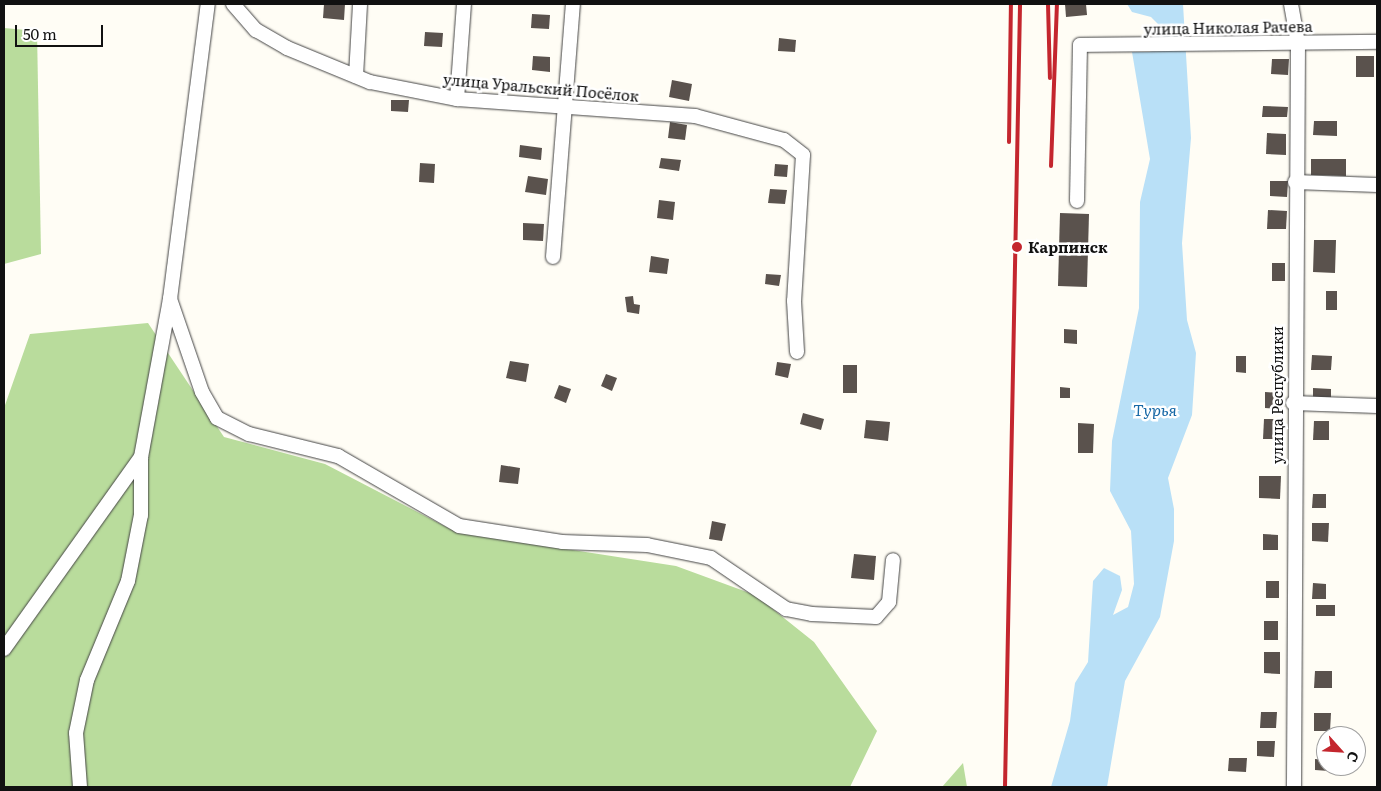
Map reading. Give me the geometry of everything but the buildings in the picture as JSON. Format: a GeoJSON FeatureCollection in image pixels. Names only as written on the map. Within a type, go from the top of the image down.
{"type":"FeatureCollection","features":[{"type":"Feature","properties":{"kind":"street"},"geometry":{"type":"LineString","coordinates":[[80,787],[76,733],[86,680],[128,581],[141,515],[141,457],[170,298],[208,4]]}},
{"type":"Feature","properties":{"kind":"street","name":"улица Уральский Посёлок"},"geometry":{"type":"LineString","coordinates":[[233,4],[256,30],[356,76],[457,99],[695,116],[784,140],[803,155],[794,302],[797,352]]}},
{"type":"Feature","properties":{"kind":"street"},"geometry":{"type":"LineString","coordinates":[[356,76],[360,4]]}},
{"type":"Feature","properties":{"kind":"street"},"geometry":{"type":"LineString","coordinates":[[457,99],[464,4]]}},
{"type":"Feature","properties":{"kind":"street"},"geometry":{"type":"LineString","coordinates":[[553,257],[573,4]]}},
{"type":"Feature","properties":{"kind":"street","name":"улица Республики"},"geometry":{"type":"LineString","coordinates":[[1291,4],[1298,42],[1293,403],[1294,787]]}},
{"type":"Feature","properties":{"kind":"street","name":"улица Николая Рачева"},"geometry":{"type":"LineString","coordinates":[[1077,201],[1080,45],[1377,42]]}},
{"type":"Feature","properties":{"kind":"street"},"geometry":{"type":"LineString","coordinates":[[1295,182],[1377,185]]}},
{"type":"Feature","properties":{"kind":"street"},"geometry":{"type":"LineString","coordinates":[[170,298],[202,392],[217,418],[249,434],[338,456],[459,526],[562,542],[647,545],[710,558],[786,609],[812,614],[876,617],[889,602],[893,560]]}},
{"type":"Feature","properties":{"kind":"street"},"geometry":{"type":"LineString","coordinates":[[1293,403],[1377,406]]}},
{"type":"Feature","properties":{"kind":"street"},"geometry":{"type":"LineString","coordinates":[[4,649],[141,457]]}},
{"type":"Feature","properties":{"kind":"green space"},"geometry":{"type":"Polygon","coordinates":[[[4,28],[37,31],[41,254],[4,264],[4,28]]]}},
{"type":"Feature","properties":{"kind":"green space"},"geometry":{"type":"Polygon","coordinates":[[[148,323],[224,437],[325,464],[456,532],[676,566],[755,595],[814,642],[877,731],[850,787],[4,787],[4,408],[30,334],[148,323]]]}},
{"type":"Feature","properties":{"kind":"green space"},"geometry":{"type":"Polygon","coordinates":[[[963,763],[967,787],[942,787],[963,763]]]}},
{"type":"Feature","properties":{"kind":"water","name":"Турья"},"geometry":{"type":"Polygon","coordinates":[[[1127,4],[1183,4],[1191,138],[1182,243],[1187,320],[1196,353],[1192,415],[1168,478],[1174,509],[1174,541],[1160,617],[1125,681],[1107,787],[1051,787],[1070,721],[1075,683],[1088,662],[1093,581],[1104,568],[1120,576],[1122,590],[1113,615],[1128,607],[1134,584],[1131,531],[1110,491],[1112,441],[1139,308],[1140,202],[1150,159],[1132,52],[1150,52],[1160,26],[1151,17],[1132,12],[1127,4]]]}},
{"type":"Feature","properties":{"kind":"railway"},"geometry":{"type":"LineString","coordinates":[[1009,142],[1011,4]]}},
{"type":"Feature","properties":{"kind":"railway"},"geometry":{"type":"LineString","coordinates":[[1005,787],[1020,4]]}},
{"type":"Feature","properties":{"kind":"railway"},"geometry":{"type":"LineString","coordinates":[[1048,4],[1050,78]]}},
{"type":"Feature","properties":{"kind":"railway"},"geometry":{"type":"LineString","coordinates":[[1051,166],[1057,4]]}},
{"type":"Feature","properties":{"kind":"place","name":"Карпинск"},"geometry":{"type":"Point","coordinates":[1017,247]}}]}
